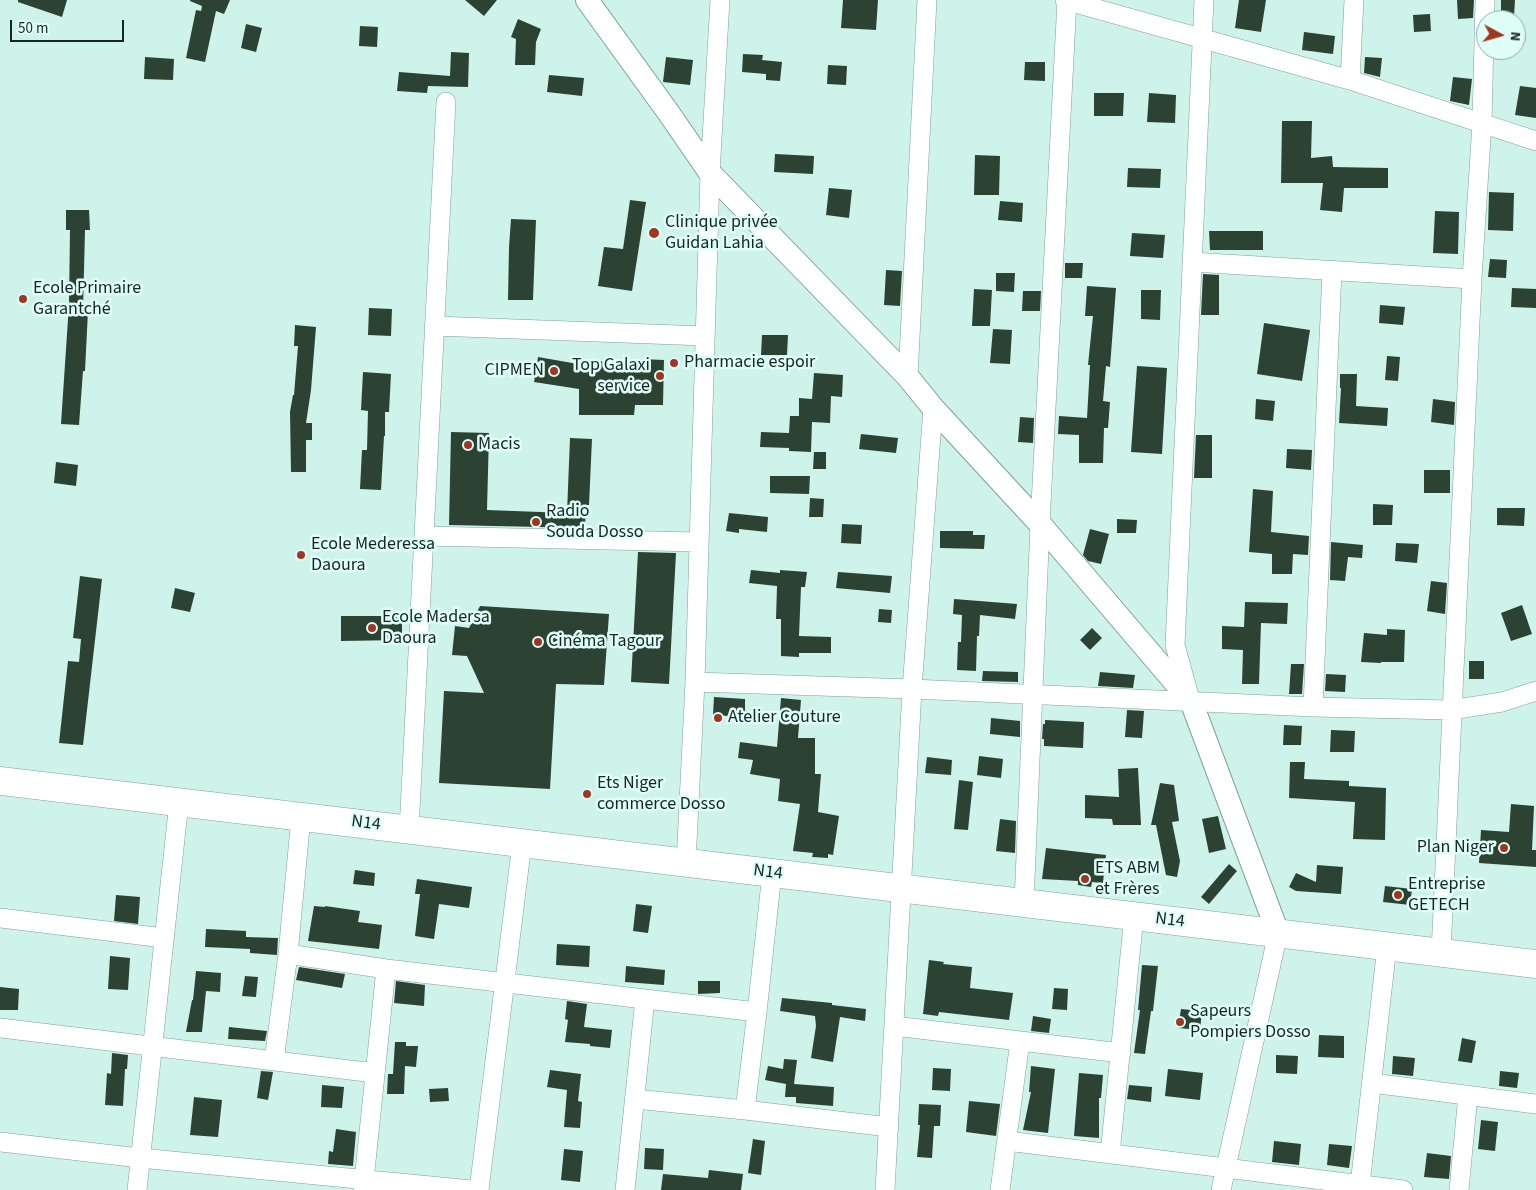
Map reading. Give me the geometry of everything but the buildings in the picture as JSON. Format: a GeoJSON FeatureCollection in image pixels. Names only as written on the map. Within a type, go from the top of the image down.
{"type":"FeatureCollection","features":[{"type":"Feature","properties":{"kind":"main road","name":"N14"},"geometry":{"type":"LineString","coordinates":[[0,781],[1536,964]]}},
{"type":"Feature","properties":{"kind":"street"},"geometry":{"type":"LineString","coordinates":[[586,0],[710,173],[908,377],[933,408],[1040,524],[1191,701]]}},
{"type":"Feature","properties":{"kind":"street"},"geometry":{"type":"LineString","coordinates":[[686,863],[695,682],[710,173],[720,0]]}},
{"type":"Feature","properties":{"kind":"street"},"geometry":{"type":"LineString","coordinates":[[908,377],[927,0]]}},
{"type":"Feature","properties":{"kind":"street"},"geometry":{"type":"LineString","coordinates":[[1024,903],[1040,524],[1067,0],[1350,80],[1536,141]]}},
{"type":"Feature","properties":{"kind":"street"},"geometry":{"type":"LineString","coordinates":[[1204,0],[1175,645],[1191,701],[1278,933],[1221,1190]]}},
{"type":"Feature","properties":{"kind":"street"},"geometry":{"type":"LineString","coordinates":[[1350,80],[1354,0]]}},
{"type":"Feature","properties":{"kind":"street"},"geometry":{"type":"LineString","coordinates":[[1441,953],[1472,279],[1482,123],[1485,0]]}},
{"type":"Feature","properties":{"kind":"street"},"geometry":{"type":"LineString","coordinates":[[409,830],[446,102]]}},
{"type":"Feature","properties":{"kind":"street"},"geometry":{"type":"LineString","coordinates":[[1192,262],[1472,279]]}},
{"type":"Feature","properties":{"kind":"street"},"geometry":{"type":"LineString","coordinates":[[1313,707],[1332,271]]}},
{"type":"Feature","properties":{"kind":"street"},"geometry":{"type":"LineString","coordinates":[[434,326],[705,336]]}},
{"type":"Feature","properties":{"kind":"street"},"geometry":{"type":"LineString","coordinates":[[885,1190],[912,689],[933,408]]}},
{"type":"Feature","properties":{"kind":"street"},"geometry":{"type":"LineString","coordinates":[[424,536],[699,542]]}},
{"type":"Feature","properties":{"kind":"street"},"geometry":{"type":"LineString","coordinates":[[695,682],[912,689],[1313,707],[1451,710],[1502,702],[1536,691]]}},
{"type":"Feature","properties":{"kind":"street"},"geometry":{"type":"LineString","coordinates":[[137,1190],[179,802]]}},
{"type":"Feature","properties":{"kind":"street"},"geometry":{"type":"LineString","coordinates":[[274,1061],[288,954],[301,817]]}},
{"type":"Feature","properties":{"kind":"street"},"geometry":{"type":"LineString","coordinates":[[479,1190],[522,843]]}},
{"type":"Feature","properties":{"kind":"street"},"geometry":{"type":"LineString","coordinates":[[745,1110],[772,873]]}},
{"type":"Feature","properties":{"kind":"street"},"geometry":{"type":"LineString","coordinates":[[1110,1154],[1134,916]]}},
{"type":"Feature","properties":{"kind":"street"},"geometry":{"type":"LineString","coordinates":[[0,918],[164,938]]}},
{"type":"Feature","properties":{"kind":"street"},"geometry":{"type":"LineString","coordinates":[[1360,1185],[1388,946]]}},
{"type":"Feature","properties":{"kind":"street"},"geometry":{"type":"LineString","coordinates":[[288,954],[386,969],[757,1012]]}},
{"type":"Feature","properties":{"kind":"street"},"geometry":{"type":"LineString","coordinates":[[363,1185],[386,969]]}},
{"type":"Feature","properties":{"kind":"street"},"geometry":{"type":"LineString","coordinates":[[625,1190],[645,999]]}},
{"type":"Feature","properties":{"kind":"street"},"geometry":{"type":"LineString","coordinates":[[894,1026],[1121,1053]]}},
{"type":"Feature","properties":{"kind":"street"},"geometry":{"type":"LineString","coordinates":[[0,1028],[375,1073]]}},
{"type":"Feature","properties":{"kind":"street"},"geometry":{"type":"LineString","coordinates":[[1000,1190],[1020,1041]]}},
{"type":"Feature","properties":{"kind":"street"},"geometry":{"type":"LineString","coordinates":[[1372,1082],[1536,1104]]}},
{"type":"Feature","properties":{"kind":"street"},"geometry":{"type":"LineString","coordinates":[[1459,1190],[1468,1095]]}},
{"type":"Feature","properties":{"kind":"street"},"geometry":{"type":"LineString","coordinates":[[634,1099],[888,1127]]}},
{"type":"Feature","properties":{"kind":"street"},"geometry":{"type":"LineString","coordinates":[[1006,1141],[1403,1190]]}},
{"type":"Feature","properties":{"kind":"street"},"geometry":{"type":"LineString","coordinates":[[0,1142],[363,1185],[472,1190]]}},
{"type":"Feature","properties":{"kind":"place","name":"Clinique privée Guidan Lahia"},"geometry":{"type":"Point","coordinates":[654,233]}},
{"type":"Feature","properties":{"kind":"place","name":"Ecole Primaire Garantché"},"geometry":{"type":"Point","coordinates":[23,299]}},
{"type":"Feature","properties":{"kind":"place","name":"Pharmacie espoir"},"geometry":{"type":"Point","coordinates":[674,363]}},
{"type":"Feature","properties":{"kind":"place","name":"CIPMEN"},"geometry":{"type":"Point","coordinates":[554,371]}},
{"type":"Feature","properties":{"kind":"place","name":"Top Galaxi service"},"geometry":{"type":"Point","coordinates":[660,376]}},
{"type":"Feature","properties":{"kind":"place","name":"Macis"},"geometry":{"type":"Point","coordinates":[468,445]}},
{"type":"Feature","properties":{"kind":"place","name":"Radio Souda Dosso"},"geometry":{"type":"Point","coordinates":[536,522]}},
{"type":"Feature","properties":{"kind":"place","name":"Ecole Mederessa Daoura"},"geometry":{"type":"Point","coordinates":[301,555]}},
{"type":"Feature","properties":{"kind":"place","name":"Ecole Madersa Daoura"},"geometry":{"type":"Point","coordinates":[372,628]}},
{"type":"Feature","properties":{"kind":"place","name":"Cinéma Tagour"},"geometry":{"type":"Point","coordinates":[538,642]}},
{"type":"Feature","properties":{"kind":"place","name":"Atelier Couture"},"geometry":{"type":"Point","coordinates":[718,718]}},
{"type":"Feature","properties":{"kind":"place","name":"Ets Niger commerce Dosso"},"geometry":{"type":"Point","coordinates":[587,794]}},
{"type":"Feature","properties":{"kind":"place","name":"Plan Niger"},"geometry":{"type":"Point","coordinates":[1504,848]}},
{"type":"Feature","properties":{"kind":"place","name":"ETS ABM et Frères"},"geometry":{"type":"Point","coordinates":[1085,879]}},
{"type":"Feature","properties":{"kind":"place","name":"Entreprise GETECH"},"geometry":{"type":"Point","coordinates":[1398,895]}},
{"type":"Feature","properties":{"kind":"place","name":"Sapeurs Pompiers Dosso"},"geometry":{"type":"Point","coordinates":[1180,1022]}}]}
